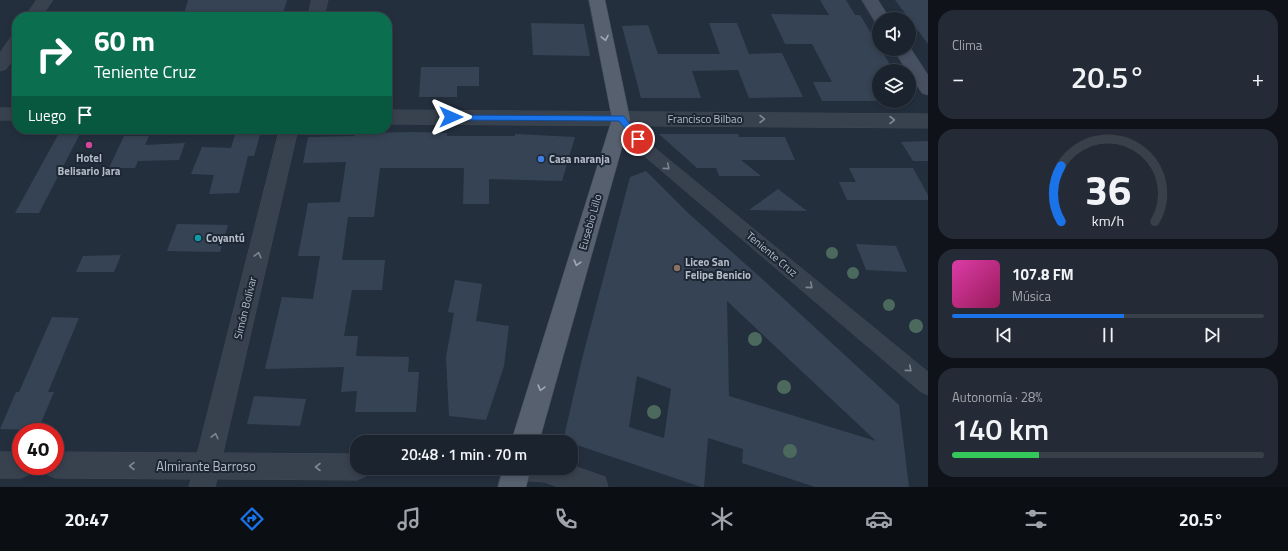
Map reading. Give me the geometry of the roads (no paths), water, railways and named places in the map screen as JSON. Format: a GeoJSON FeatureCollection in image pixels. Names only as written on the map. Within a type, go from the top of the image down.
{"type":"FeatureCollection","features":[{"type":"Feature","properties":{"kind":"main road","name":"Eusebio Lillo"},"geometry":{"type":"LineString","coordinates":[[527,435],[621,118],[597,0]]}},
{"type":"Feature","properties":{"kind":"main road"},"geometry":{"type":"LineString","coordinates":[[870,0],[878,12]]}},
{"type":"Feature","properties":{"kind":"main road"},"geometry":{"type":"LineString","coordinates":[[907,56],[928,89]]}},
{"type":"Feature","properties":{"kind":"main road"},"geometry":{"type":"LineString","coordinates":[[512,487],[515,475]]}},
{"type":"Feature","properties":{"kind":"street"},"geometry":{"type":"LineString","coordinates":[[37,12],[45,0]]}},
{"type":"Feature","properties":{"kind":"street"},"geometry":{"type":"LineString","coordinates":[[317,12],[320,0]]}},
{"type":"Feature","properties":{"kind":"street"},"geometry":{"type":"LineString","coordinates":[[0,65],[12,48]]}},
{"type":"Feature","properties":{"kind":"street"},"geometry":{"type":"LineString","coordinates":[[0,114],[12,114]]}},
{"type":"Feature","properties":{"kind":"street","name":"Francisco Bilbao"},"geometry":{"type":"LineString","coordinates":[[392,117],[928,120]]}},
{"type":"Feature","properties":{"kind":"street","name":"Teniente Cruz"},"geometry":{"type":"LineString","coordinates":[[621,118],[646,149],[928,385]]}},
{"type":"Feature","properties":{"kind":"street","name":"Simón Bolívar"},"geometry":{"type":"LineString","coordinates":[[205,477],[288,134]]}},
{"type":"Feature","properties":{"kind":"street"},"geometry":{"type":"LineString","coordinates":[[0,465],[12,465]]}},
{"type":"Feature","properties":{"kind":"street","name":"Almirante Barroso"},"geometry":{"type":"LineString","coordinates":[[64,467],[205,477],[350,467]]}},
{"type":"Feature","properties":{"kind":"street"},"geometry":{"type":"LineString","coordinates":[[562,475],[595,487]]}},
{"type":"Feature","properties":{"kind":"place","name":"Hotel Belisario Jara"},"geometry":{"type":"Point","coordinates":[89,145]}},
{"type":"Feature","properties":{"kind":"place","name":"Casa naranja"},"geometry":{"type":"Point","coordinates":[541,159]}},
{"type":"Feature","properties":{"kind":"place","name":"Coyantú"},"geometry":{"type":"Point","coordinates":[198,238]}},
{"type":"Feature","properties":{"kind":"place","name":"Liceo San Felipe Benicio"},"geometry":{"type":"Point","coordinates":[677,268]}}]}
